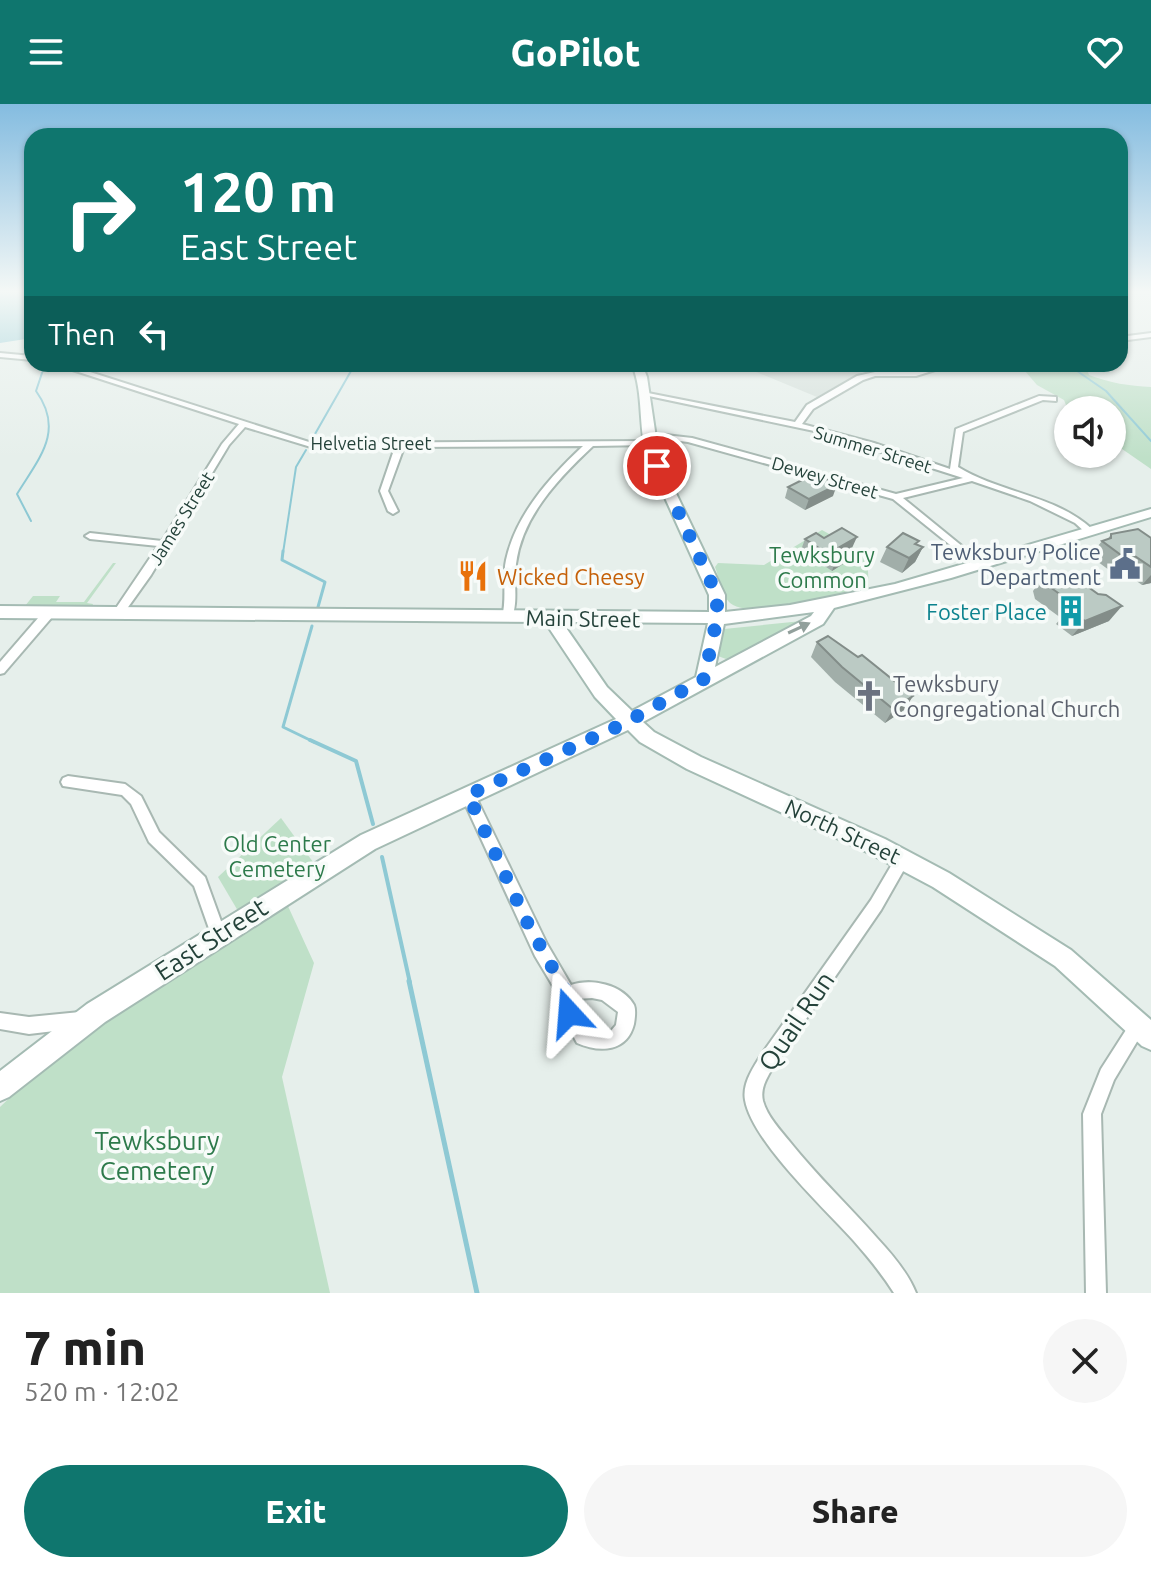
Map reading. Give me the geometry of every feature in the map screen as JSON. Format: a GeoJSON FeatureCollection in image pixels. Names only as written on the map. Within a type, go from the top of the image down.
{"type":"FeatureCollection","features":[{"type":"Feature","properties":{"kind":"main road"},"geometry":{"type":"LineString","coordinates":[[640,372],[648,395],[648,439],[653,458],[717,595],[717,618],[704,679]]}},
{"type":"Feature","properties":{"kind":"main road","name":"Main Street"},"geometry":{"type":"LineString","coordinates":[[0,612],[717,618],[827,606],[921,584],[1151,513]]}},
{"type":"Feature","properties":{"kind":"main road","name":"East Street"},"geometry":{"type":"LineString","coordinates":[[0,1088],[88,1019],[368,842],[629,720],[817,620],[827,606]]}},
{"type":"Feature","properties":{"kind":"main road","name":"North Street"},"geometry":{"type":"LineString","coordinates":[[550,617],[601,692],[647,737],[694,763],[903,859],[1005,918],[1083,974],[1145,1031]]}},
{"type":"Feature","properties":{"kind":"street"},"geometry":{"type":"LineString","coordinates":[[0,355],[24,357]]}},
{"type":"Feature","properties":{"kind":"street","name":"Helvetia Street"},"geometry":{"type":"LineString","coordinates":[[83,372],[310,445],[648,439]]}},
{"type":"Feature","properties":{"kind":"street"},"geometry":{"type":"LineString","coordinates":[[796,426],[810,407],[860,378],[870,374],[923,372]]}},
{"type":"Feature","properties":{"kind":"street","name":"Summer Street"},"geometry":{"type":"LineString","coordinates":[[648,395],[871,445],[1033,499],[1078,521],[1089,531]]}},
{"type":"Feature","properties":{"kind":"street"},"geometry":{"type":"LineString","coordinates":[[971,479],[954,468],[959,431],[1042,398],[1053,399]]}},
{"type":"Feature","properties":{"kind":"street","name":"James Street"},"geometry":{"type":"LineString","coordinates":[[117,614],[165,544],[226,444],[244,423]]}},
{"type":"Feature","properties":{"kind":"street","name":"Dewey Street"},"geometry":{"type":"LineString","coordinates":[[648,439],[689,440],[896,497],[980,566]]}},
{"type":"Feature","properties":{"kind":"street"},"geometry":{"type":"LineString","coordinates":[[507,617],[511,564],[523,524],[543,493],[592,442]]}},
{"type":"Feature","properties":{"kind":"street"},"geometry":{"type":"LineString","coordinates":[[393,511],[384,491],[401,443]]}},
{"type":"Feature","properties":{"kind":"street"},"geometry":{"type":"LineString","coordinates":[[896,497],[971,479]]}},
{"type":"Feature","properties":{"kind":"street"},"geometry":{"type":"LineString","coordinates":[[90,536],[165,544]]}},
{"type":"Feature","properties":{"kind":"street"},"geometry":{"type":"LineString","coordinates":[[0,670],[49,613]]}},
{"type":"Feature","properties":{"kind":"street"},"geometry":{"type":"LineString","coordinates":[[68,782],[125,790],[136,800],[154,837],[200,882],[218,935]]}},
{"type":"Feature","properties":{"kind":"street"},"geometry":{"type":"LineString","coordinates":[[468,795],[527,922],[567,994]]}},
{"type":"Feature","properties":{"kind":"street","name":"Quail Run"},"geometry":{"type":"LineString","coordinates":[[903,859],[876,905],[767,1061],[754,1084],[753,1093],[764,1122],[794,1163],[858,1231],[906,1293]]}},
{"type":"Feature","properties":{"kind":"street"},"geometry":{"type":"LineString","coordinates":[[0,1021],[39,1025],[88,1019]]}},
{"type":"Feature","properties":{"kind":"street"},"geometry":{"type":"LineString","coordinates":[[1096,1293],[1092,1114],[1107,1075],[1145,1031]]}},
{"type":"Feature","properties":{"kind":"shaded area"},"geometry":{"type":"Polygon","coordinates":[[[756,372],[862,372],[817,397],[756,372]]]}},
{"type":"Feature","properties":{"kind":"green space"},"geometry":{"type":"Polygon","coordinates":[[[1026,372],[1088,372],[1097,378],[1120,384],[1151,387],[1151,469],[1126,452],[1126,396],[1057,396],[1037,385],[1026,372]]]}},
{"type":"Feature","properties":{"kind":"green space","name":"Tewksbury Common"},"geometry":{"type":"Polygon","coordinates":[[[822,530],[867,555],[869,588],[775,608],[739,607],[726,599],[715,567],[718,563],[764,565],[822,530]]]}},
{"type":"Feature","properties":{"kind":"green space"},"geometry":{"type":"Polygon","coordinates":[[[116,563],[87,603],[93,604],[92,607],[25,606],[33,596],[60,596],[56,602],[84,602],[116,563]]]}},
{"type":"Feature","properties":{"kind":"green space","name":"Tewksbury Common"},"geometry":{"type":"Polygon","coordinates":[[[802,621],[795,628],[726,659],[718,656],[724,629],[802,621]]]}},
{"type":"Feature","properties":{"kind":"green space","name":"Old Center Cemetery"},"geometry":{"type":"Polygon","coordinates":[[[281,818],[313,862],[238,911],[218,877],[281,818]]]}},
{"type":"Feature","properties":{"kind":"green space","name":"Tewksbury Cemetery"},"geometry":{"type":"Polygon","coordinates":[[[287,904],[314,963],[282,1077],[330,1293],[0,1293],[0,1107],[32,1077],[102,1023],[287,904]]]}},
{"type":"Feature","properties":{"kind":"building"},"geometry":{"type":"Polygon","coordinates":[[[816,473],[837,485],[809,499],[788,487],[816,473]]]}},
{"type":"Feature","properties":{"kind":"building"},"geometry":{"type":"Polygon","coordinates":[[[842,528],[857,537],[838,548],[847,553],[836,559],[805,539],[816,533],[824,538],[842,528]]]}},
{"type":"Feature","properties":{"kind":"building"},"geometry":{"type":"Polygon","coordinates":[[[1138,529],[1151,538],[1151,567],[1129,552],[1121,555],[1102,541],[1111,538],[1111,534],[1138,529]]]}},
{"type":"Feature","properties":{"kind":"building"},"geometry":{"type":"Polygon","coordinates":[[[903,533],[919,541],[915,544],[923,547],[909,558],[887,547],[903,533]]]}},
{"type":"Feature","properties":{"kind":"building"},"geometry":{"type":"Polygon","coordinates":[[[1058,571],[1065,576],[1070,574],[1122,606],[1085,621],[1068,609],[1073,604],[1046,584],[1044,576],[1058,571]]]}},
{"type":"Feature","properties":{"kind":"building"},"geometry":{"type":"Polygon","coordinates":[[[828,636],[858,657],[862,655],[913,696],[893,709],[817,642],[828,636]]]}},
{"type":"Feature","properties":{"kind":"waterway"},"geometry":{"type":"LineString","coordinates":[[31,521],[17,494],[40,456],[49,432],[44,405],[36,391],[42,372]]}},
{"type":"Feature","properties":{"kind":"waterway"},"geometry":{"type":"LineString","coordinates":[[311,441],[350,372]]}},
{"type":"Feature","properties":{"kind":"waterway"},"geometry":{"type":"LineString","coordinates":[[1079,372],[1106,391],[1151,441]]}},
{"type":"Feature","properties":{"kind":"waterway"},"geometry":{"type":"LineString","coordinates":[[283,553],[296,467],[306,450]]}},
{"type":"Feature","properties":{"kind":"waterway"},"geometry":{"type":"LineString","coordinates":[[283,551],[282,560],[325,582],[318,607]]}},
{"type":"Feature","properties":{"kind":"waterway"},"geometry":{"type":"LineString","coordinates":[[312,626],[283,727],[314,742]]}},
{"type":"Feature","properties":{"kind":"waterway"},"geometry":{"type":"LineString","coordinates":[[310,740],[356,761],[373,824]]}},
{"type":"Feature","properties":{"kind":"waterway"},"geometry":{"type":"LineString","coordinates":[[382,857],[410,983]]}},
{"type":"Feature","properties":{"kind":"waterway"},"geometry":{"type":"LineString","coordinates":[[409,981],[477,1293]]}},
{"type":"Feature","properties":{"kind":"place","name":"Tewksbury Police Department"},"geometry":{"type":"Point","coordinates":[1125,564]}},
{"type":"Feature","properties":{"kind":"place","name":"Wicked Cheesy"},"geometry":{"type":"Point","coordinates":[473,576]}},
{"type":"Feature","properties":{"kind":"place","name":"Foster Place"},"geometry":{"type":"Point","coordinates":[1071,611]}},
{"type":"Feature","properties":{"kind":"place","name":"Tewksbury Congregational Church"},"geometry":{"type":"Point","coordinates":[869,696]}},
{"type":"Feature","properties":{"kind":"route"},"geometry":{"type":"LineString","coordinates":[[569,1013],[567,994],[527,922],[468,795],[621,725],[704,679],[717,618],[717,595],[657,466]]}}]}
